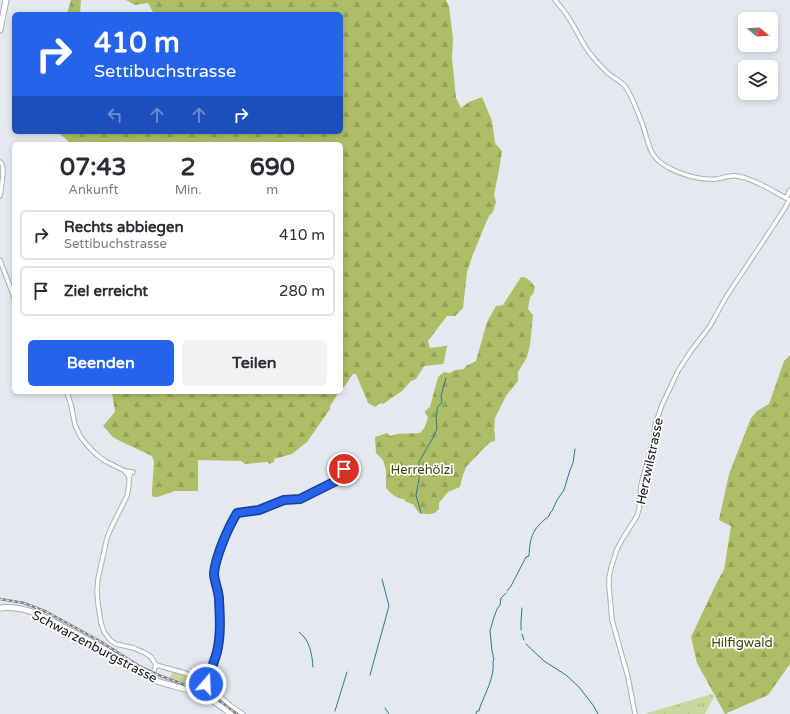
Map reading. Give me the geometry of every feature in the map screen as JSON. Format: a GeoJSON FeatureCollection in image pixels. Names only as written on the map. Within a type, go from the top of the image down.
{"type":"FeatureCollection","features":[{"type":"Feature","properties":{"kind":"main road"},"geometry":{"type":"LineString","coordinates":[[0,30],[6,0]]}},
{"type":"Feature","properties":{"kind":"main road","name":"Schwarzenburgstrasse"},"geometry":{"type":"LineString","coordinates":[[0,608],[20,608],[29,610],[102,648],[151,679],[191,690],[218,704],[231,714]]}},
{"type":"Feature","properties":{"kind":"street"},"geometry":{"type":"LineString","coordinates":[[555,0],[570,20],[591,56],[607,73],[626,87],[642,122],[649,148],[657,160],[671,169],[692,176],[712,179],[733,176],[742,177],[788,199]]}},
{"type":"Feature","properties":{"kind":"street"},"geometry":{"type":"LineString","coordinates":[[0,162],[3,166],[3,172],[0,196]]}},
{"type":"Feature","properties":{"kind":"street","name":"Herzwilstrasse"},"geometry":{"type":"LineString","coordinates":[[636,714],[628,677],[612,620],[609,586],[611,568],[617,549],[637,516],[641,485],[652,446],[655,425],[662,405],[678,371],[710,326],[726,297],[785,208],[790,190]]}},
{"type":"Feature","properties":{"kind":"street"},"geometry":{"type":"LineString","coordinates":[[0,260],[12,292]]}},
{"type":"Feature","properties":{"kind":"street"},"geometry":{"type":"LineString","coordinates":[[68,394],[77,430],[84,441],[101,458],[125,470],[133,472],[129,478],[127,496],[107,538],[100,572],[97,591],[103,630],[116,644],[139,650],[151,657],[156,665],[189,674],[206,684],[243,714]]}},
{"type":"Feature","properties":{"kind":"street"},"geometry":{"type":"LineString","coordinates":[[206,684],[217,652],[219,639],[219,598],[214,577],[215,570],[220,551],[237,513],[259,510],[284,500],[303,498],[337,480],[344,469]]}},
{"type":"Feature","properties":{"kind":"street"},"geometry":{"type":"LineString","coordinates":[[151,679],[156,665]]}},
{"type":"Feature","properties":{"kind":"shaded area"},"geometry":{"type":"Polygon","coordinates":[[[0,598],[24,602],[47,611],[98,639],[143,667],[207,692],[218,698],[239,714],[235,714],[216,700],[195,690],[152,675],[97,641],[46,613],[23,604],[0,600],[0,598]]]}},
{"type":"Feature","properties":{"kind":"green space"},"geometry":{"type":"Polygon","coordinates":[[[71,0],[81,0],[80,12],[68,12],[71,0]]]}},
{"type":"Feature","properties":{"kind":"green space"},"geometry":{"type":"Polygon","coordinates":[[[126,0],[446,0],[449,6],[453,39],[452,58],[456,98],[461,108],[469,102],[482,97],[492,121],[495,143],[502,151],[494,195],[496,202],[493,212],[489,216],[485,225],[467,272],[463,308],[455,316],[447,316],[428,341],[430,348],[447,346],[443,364],[424,366],[416,379],[411,381],[402,391],[383,404],[380,403],[375,407],[368,403],[356,374],[353,374],[343,388],[343,142],[69,142],[60,134],[343,134],[343,12],[153,12],[148,3],[135,5],[126,0]]]}},
{"type":"Feature","properties":{"kind":"green space","name":"Herrehölzi"},"geometry":{"type":"Polygon","coordinates":[[[521,277],[527,279],[535,287],[533,294],[530,297],[528,309],[533,315],[530,345],[527,357],[518,372],[518,381],[506,396],[495,418],[495,441],[490,442],[466,467],[460,487],[448,492],[439,503],[439,509],[437,511],[430,514],[419,513],[413,504],[396,497],[386,488],[386,470],[383,460],[376,453],[375,437],[387,433],[390,436],[397,434],[420,433],[425,427],[428,417],[425,413],[430,407],[438,377],[444,372],[450,373],[455,370],[464,369],[466,366],[476,361],[487,322],[496,306],[503,305],[521,277]]]}},
{"type":"Feature","properties":{"kind":"green space","name":"Hilfigwald"},"geometry":{"type":"Polygon","coordinates":[[[790,355],[790,664],[768,695],[725,714],[697,663],[691,637],[724,570],[731,526],[719,520],[729,474],[751,418],[757,411],[769,404],[784,361],[790,355]]]}},
{"type":"Feature","properties":{"kind":"green space"},"geometry":{"type":"Polygon","coordinates":[[[112,394],[338,394],[330,406],[330,409],[307,442],[292,454],[274,459],[274,462],[269,464],[268,462],[245,464],[241,461],[198,460],[198,491],[175,491],[157,497],[152,496],[154,462],[152,456],[113,437],[103,426],[115,412],[112,394]]]}},
{"type":"Feature","properties":{"kind":"green space"},"geometry":{"type":"Polygon","coordinates":[[[173,671],[187,675],[209,688],[228,705],[202,689],[169,678],[173,671]]]}},
{"type":"Feature","properties":{"kind":"green space"},"geometry":{"type":"Polygon","coordinates":[[[712,694],[714,697],[705,714],[644,714],[712,694]]]}},
{"type":"Feature","properties":{"kind":"waterway"},"geometry":{"type":"LineString","coordinates":[[421,513],[416,495],[419,480],[419,462],[437,428],[437,408],[442,402],[441,396],[446,378]]}},
{"type":"Feature","properties":{"kind":"waterway"},"geometry":{"type":"LineString","coordinates":[[507,591],[526,557],[529,556],[530,543],[533,533],[549,516],[564,490],[573,463],[575,449]]}},
{"type":"Feature","properties":{"kind":"waterway"},"geometry":{"type":"LineString","coordinates":[[370,675],[389,606],[382,579]]}},
{"type":"Feature","properties":{"kind":"waterway"},"geometry":{"type":"LineString","coordinates":[[476,714],[477,711],[479,711],[493,673],[494,658],[490,631],[497,609],[500,605],[501,598],[506,593]]}},
{"type":"Feature","properties":{"kind":"waterway"},"geometry":{"type":"LineString","coordinates":[[521,630],[522,608]]}},
{"type":"Feature","properties":{"kind":"waterway"},"geometry":{"type":"LineString","coordinates":[[299,632],[308,643],[313,667]]}},
{"type":"Feature","properties":{"kind":"waterway"},"geometry":{"type":"LineString","coordinates":[[522,634],[524,640]]}},
{"type":"Feature","properties":{"kind":"waterway"},"geometry":{"type":"LineString","coordinates":[[526,644],[544,661],[566,675],[579,687],[598,714]]}},
{"type":"Feature","properties":{"kind":"waterway"},"geometry":{"type":"LineString","coordinates":[[335,711],[347,672]]}},
{"type":"Feature","properties":{"kind":"waterway"},"geometry":{"type":"LineString","coordinates":[[385,708],[389,714]]}},
{"type":"Feature","properties":{"kind":"railway"},"geometry":{"type":"LineString","coordinates":[[0,599],[24,603],[47,612],[98,640],[141,667],[204,692],[217,699],[237,714]]}},
{"type":"Feature","properties":{"kind":"route"},"geometry":{"type":"LineString","coordinates":[[206,684],[217,652],[219,639],[219,598],[214,577],[216,562],[237,513],[259,510],[284,500],[303,498],[337,480],[344,469]]}}]}
